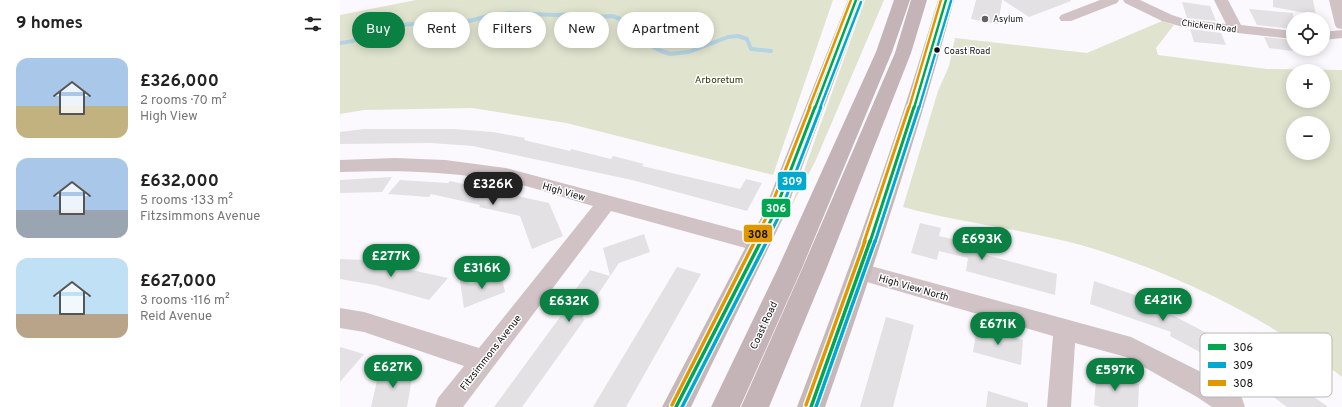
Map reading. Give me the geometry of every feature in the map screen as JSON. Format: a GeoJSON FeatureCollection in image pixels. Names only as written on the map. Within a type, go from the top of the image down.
{"type":"FeatureCollection","features":[{"type":"Feature","properties":{"kind":"highway","name":"Coast Road"},"geometry":{"type":"LineString","coordinates":[[726,407],[790,268],[881,59],[902,0]]}},
{"type":"Feature","properties":{"kind":"highway"},"geometry":{"type":"LineString","coordinates":[[755,407],[815,267],[903,53],[919,0]]}},
{"type":"Feature","properties":{"kind":"street"},"geometry":{"type":"LineString","coordinates":[[676,407],[773,216],[856,0]]}},
{"type":"Feature","properties":{"kind":"street"},"geometry":{"type":"LineString","coordinates":[[811,407],[860,272],[928,66],[946,0]]}},
{"type":"Feature","properties":{"kind":"street"},"geometry":{"type":"LineString","coordinates":[[1066,18],[1112,0]]}},
{"type":"Feature","properties":{"kind":"street","name":"Chicken Road"},"geometry":{"type":"LineString","coordinates":[[1130,0],[1175,21],[1286,34]]}},
{"type":"Feature","properties":{"kind":"street"},"geometry":{"type":"LineString","coordinates":[[1221,0],[1236,29]]}},
{"type":"Feature","properties":{"kind":"street"},"geometry":{"type":"LineString","coordinates":[[1336,0],[1341,19]]}},
{"type":"Feature","properties":{"kind":"street"},"geometry":{"type":"LineString","coordinates":[[1330,35],[1342,34]]}},
{"type":"Feature","properties":{"kind":"street","name":"High View"},"geometry":{"type":"LineString","coordinates":[[340,166],[395,164],[445,166],[506,175],[760,244]]}},
{"type":"Feature","properties":{"kind":"street","name":"Fitzsimmons Avenue"},"geometry":{"type":"LineString","coordinates":[[448,407],[606,203]]}},
{"type":"Feature","properties":{"kind":"street","name":"High View North"},"geometry":{"type":"LineString","coordinates":[[860,272],[1131,348],[1200,385]]}},
{"type":"Feature","properties":{"kind":"street"},"geometry":{"type":"LineString","coordinates":[[340,318],[364,322],[484,360]]}},
{"type":"Feature","properties":{"kind":"street"},"geometry":{"type":"LineString","coordinates":[[1059,407],[1065,329]]}},
{"type":"Feature","properties":{"kind":"street","name":"High View North"},"geometry":{"type":"LineString","coordinates":[[1218,397],[1232,407]]}},
{"type":"Feature","properties":{"kind":"green space","name":"Arboretum"},"geometry":{"type":"Polygon","coordinates":[[[416,0],[833,0],[773,175],[566,123],[472,108],[364,110],[340,114],[340,15],[352,13],[352,48],[405,48],[405,12],[355,12],[416,0]]]}},
{"type":"Feature","properties":{"kind":"green space"},"geometry":{"type":"Polygon","coordinates":[[[865,0],[884,0],[815,162],[791,207],[865,0]]]}},
{"type":"Feature","properties":{"kind":"green space"},"geometry":{"type":"Polygon","coordinates":[[[1162,21],[1174,25],[1156,48],[1158,55],[1267,69],[1286,69],[1286,108],[1330,108],[1330,70],[1342,70],[1342,377],[1332,369],[1332,333],[1280,333],[1251,316],[1184,283],[1116,256],[1059,239],[925,213],[903,207],[938,91],[949,66],[955,38],[1087,53],[1162,21]]]}},
{"type":"Feature","properties":{"kind":"building"},"geometry":{"type":"Polygon","coordinates":[[[976,0],[1002,0],[998,24],[971,19],[976,0]]]}},
{"type":"Feature","properties":{"kind":"building"},"geometry":{"type":"Polygon","coordinates":[[[1003,0],[1071,0],[1071,1],[1029,17],[1003,0]]]}},
{"type":"Feature","properties":{"kind":"building"},"geometry":{"type":"Polygon","coordinates":[[[1273,0],[1313,0],[1315,12],[1300,12],[1273,7],[1273,0]]]}},
{"type":"Feature","properties":{"kind":"building"},"geometry":{"type":"Polygon","coordinates":[[[1182,2],[1210,6],[1216,21],[1187,18],[1182,2]]]}},
{"type":"Feature","properties":{"kind":"building"},"geometry":{"type":"Polygon","coordinates":[[[1249,9],[1286,12],[1286,28],[1257,25],[1249,9]]]}},
{"type":"Feature","properties":{"kind":"building"},"geometry":{"type":"Polygon","coordinates":[[[1190,29],[1221,33],[1226,45],[1194,42],[1190,29]]]}},
{"type":"Feature","properties":{"kind":"building"},"geometry":{"type":"Polygon","coordinates":[[[1264,37],[1286,39],[1286,50],[1269,48],[1264,37]]]}},
{"type":"Feature","properties":{"kind":"building"},"geometry":{"type":"Polygon","coordinates":[[[364,129],[453,129],[493,132],[525,138],[524,140],[570,151],[571,149],[611,159],[613,156],[644,164],[642,166],[740,189],[746,179],[762,183],[747,211],[632,180],[473,146],[431,143],[340,144],[340,132],[364,129]]]}},
{"type":"Feature","properties":{"kind":"building"},"geometry":{"type":"Polygon","coordinates":[[[392,177],[382,192],[340,193],[340,180],[392,177]]]}},
{"type":"Feature","properties":{"kind":"building"},"geometry":{"type":"Polygon","coordinates":[[[400,180],[448,183],[450,181],[549,203],[563,236],[532,249],[520,216],[431,194],[429,197],[388,194],[400,180]]]}},
{"type":"Feature","properties":{"kind":"building"},"geometry":{"type":"Polygon","coordinates":[[[920,223],[941,228],[939,236],[987,247],[986,255],[1057,274],[1055,295],[966,271],[968,258],[939,251],[937,260],[911,253],[920,223]]]}},
{"type":"Feature","properties":{"kind":"building"},"geometry":{"type":"Polygon","coordinates":[[[644,234],[650,252],[619,263],[582,318],[585,319],[522,407],[494,407],[571,302],[567,301],[590,270],[610,276],[603,248],[644,234]]]}},
{"type":"Feature","properties":{"kind":"building"},"geometry":{"type":"Polygon","coordinates":[[[340,259],[365,260],[448,278],[429,300],[375,285],[340,279],[340,259]]]}},
{"type":"Feature","properties":{"kind":"building"},"geometry":{"type":"Polygon","coordinates":[[[677,267],[701,274],[626,407],[593,407],[677,267]]]}},
{"type":"Feature","properties":{"kind":"building"},"geometry":{"type":"Polygon","coordinates":[[[501,273],[505,292],[464,308],[460,281],[472,284],[501,273]]]}},
{"type":"Feature","properties":{"kind":"building"},"geometry":{"type":"Polygon","coordinates":[[[1094,281],[1158,303],[1157,307],[1207,333],[1200,333],[1200,352],[1170,336],[1171,332],[1090,304],[1094,281]]]}},
{"type":"Feature","properties":{"kind":"building"},"geometry":{"type":"Polygon","coordinates":[[[886,317],[914,325],[893,407],[860,407],[886,317]]]}},
{"type":"Feature","properties":{"kind":"building"},"geometry":{"type":"Polygon","coordinates":[[[977,327],[1023,340],[1021,365],[973,352],[977,327]]]}},
{"type":"Feature","properties":{"kind":"building"},"geometry":{"type":"Polygon","coordinates":[[[340,347],[364,354],[340,382],[340,347]]]}},
{"type":"Feature","properties":{"kind":"building"},"geometry":{"type":"Polygon","coordinates":[[[414,366],[407,407],[371,407],[378,376],[414,366]]]}},
{"type":"Feature","properties":{"kind":"building"},"geometry":{"type":"Polygon","coordinates":[[[1097,370],[1139,384],[1138,407],[1101,407],[1094,405],[1097,370]]]}},
{"type":"Feature","properties":{"kind":"building"},"geometry":{"type":"Polygon","coordinates":[[[988,391],[1028,403],[1028,407],[986,407],[988,391]]]}},
{"type":"Feature","properties":{"kind":"building"},"geometry":{"type":"Polygon","coordinates":[[[1273,397],[1314,397],[1328,407],[1287,407],[1273,397]]]}},
{"type":"Feature","properties":{"kind":"waterway"},"geometry":{"type":"LineString","coordinates":[[340,43],[354,41],[401,25],[419,24],[426,27],[426,31],[431,31],[488,16],[509,13],[556,15],[576,14],[594,17],[612,16],[626,21],[643,33],[648,44],[670,54],[689,52],[728,37],[738,36],[747,39],[751,49],[771,51]]}},
{"type":"Feature","properties":{"kind":"transit line","name":"308"},"geometry":{"type":"LineString","coordinates":[[672,405],[768,214],[851,0]]}},
{"type":"Feature","properties":{"kind":"transit line","name":"306"},"geometry":{"type":"LineString","coordinates":[[676,407],[773,216],[856,0]]}},
{"type":"Feature","properties":{"kind":"transit line","name":"308"},"geometry":{"type":"LineString","coordinates":[[806,405],[877,204],[941,0]]}},
{"type":"Feature","properties":{"kind":"transit line","name":"306"},"geometry":{"type":"LineString","coordinates":[[811,407],[882,205],[946,0]]}},
{"type":"Feature","properties":{"kind":"transit line","name":"309"},"geometry":{"type":"LineString","coordinates":[[816,407],[887,206],[951,1]]}},
{"type":"Feature","properties":{"kind":"transit line","name":"309"},"geometry":{"type":"LineString","coordinates":[[682,407],[778,218],[861,2]]}},
{"type":"Feature","properties":{"kind":"place","name":"Asylum"},"geometry":{"type":"Point","coordinates":[985,19]}},
{"type":"Feature","properties":{"kind":"place","name":"Coast Road"},"geometry":{"type":"Point","coordinates":[937,50]}}]}
